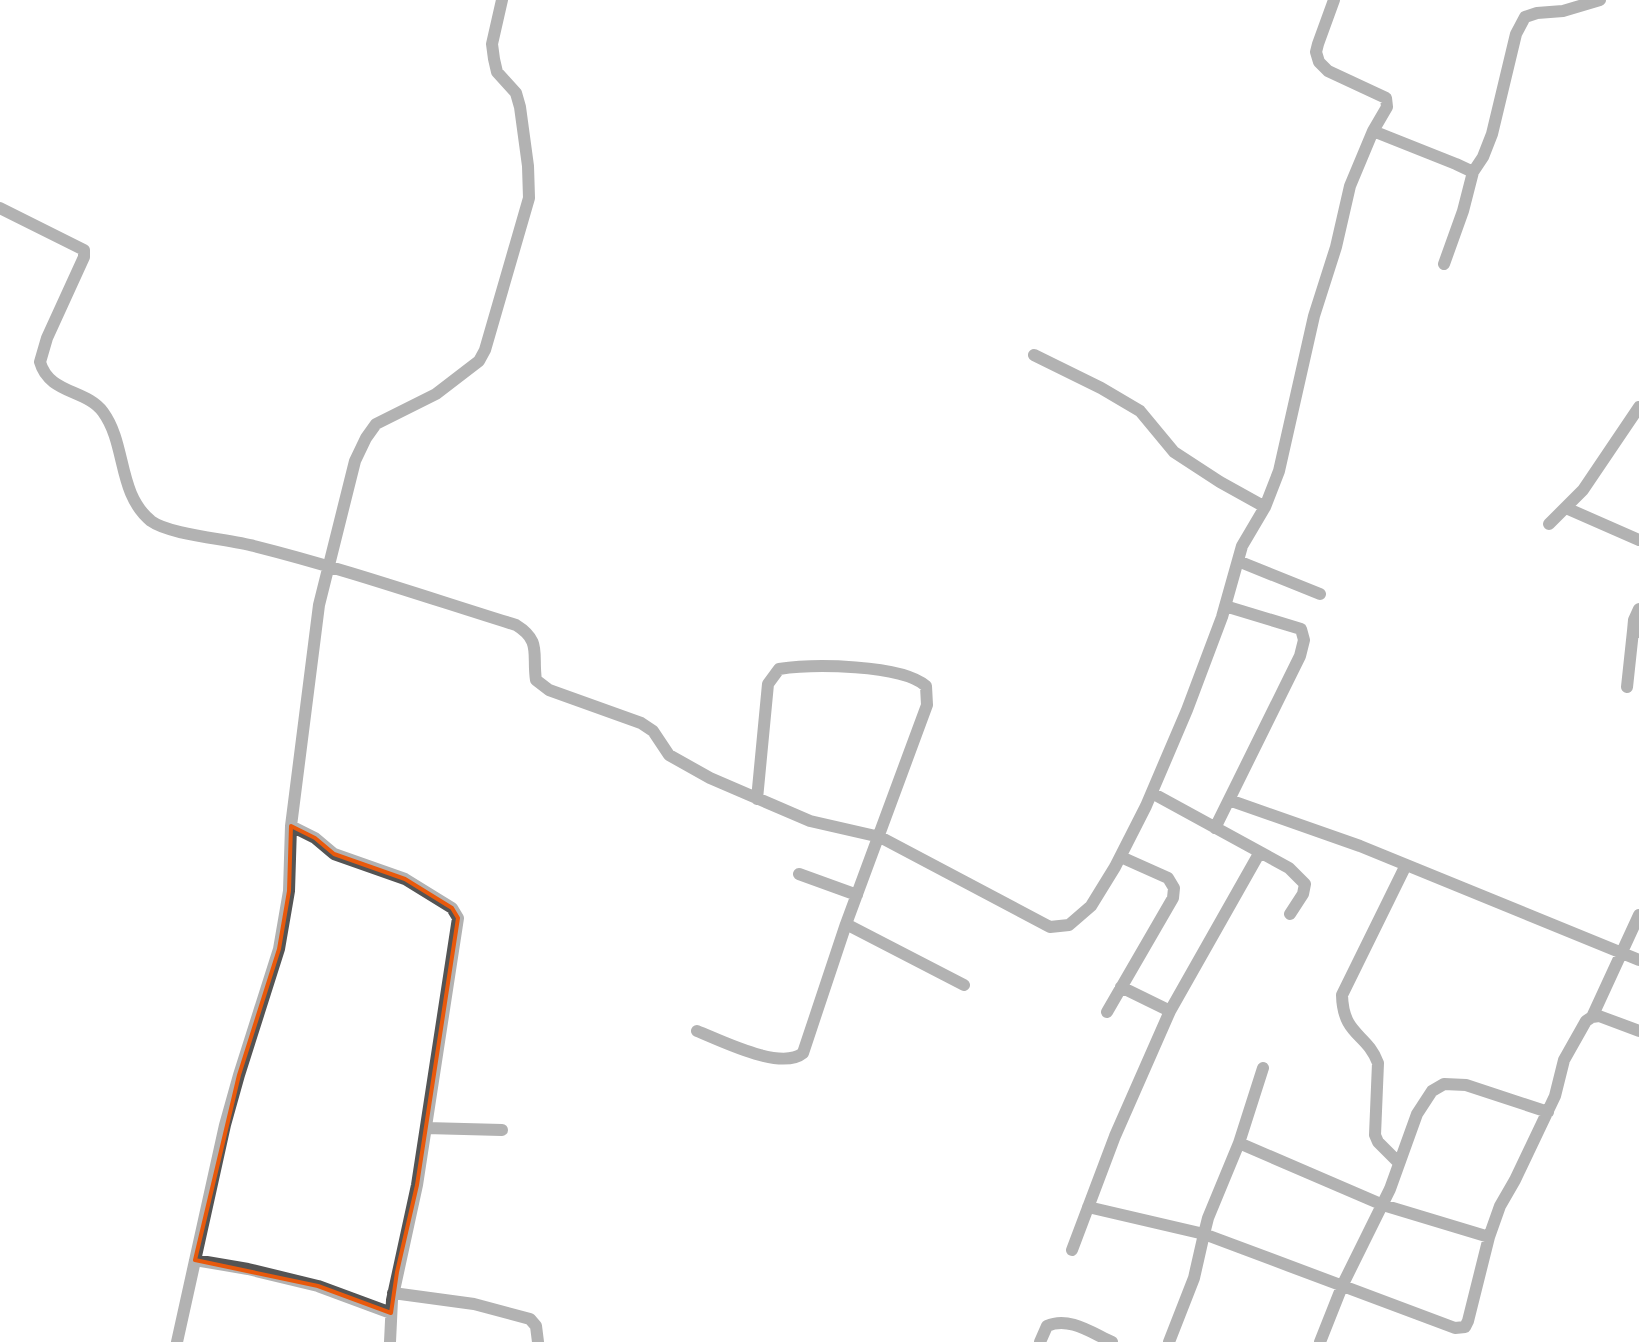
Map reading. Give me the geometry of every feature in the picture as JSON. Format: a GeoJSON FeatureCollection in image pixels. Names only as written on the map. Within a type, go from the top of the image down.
{"type":"FeatureCollection","features":[{"type":"Feature","properties":{"kind":"street"},"geometry":{"type":"LineString","coordinates":[[177,1342],[238,1075],[279,949],[289,891],[291,826],[320,605],[355,461],[366,438],[376,424],[436,394],[479,360],[485,350],[529,198],[528,166],[520,107],[516,93],[497,72],[494,59],[492,44],[502,0]]}},
{"type":"Feature","properties":{"kind":"street"},"geometry":{"type":"LineString","coordinates":[[0,208],[84,250],[84,258],[47,338],[40,362],[48,380],[101,409],[110,423],[130,494],[152,522],[178,531],[254,546],[516,625],[531,636],[536,649],[536,680],[549,690],[641,723],[653,731],[669,755],[710,778],[810,820],[880,837],[1050,927],[1069,925],[1091,906],[1120,857],[1152,792],[1187,710],[1225,606],[1242,546],[1265,507],[1279,471],[1314,316],[1336,247],[1350,186],[1374,131],[1387,107],[1386,98],[1328,71],[1319,62],[1316,52],[1334,0]]}},
{"type":"Feature","properties":{"kind":"street"},"geometry":{"type":"LineString","coordinates":[[1444,264],[1463,211],[1473,172],[1483,156],[1492,134],[1516,34],[1525,17],[1537,13],[1563,10],[1600,0]]}},
{"type":"Feature","properties":{"kind":"street"},"geometry":{"type":"LineString","coordinates":[[1374,131],[1473,172]]}},
{"type":"Feature","properties":{"kind":"street"},"geometry":{"type":"LineString","coordinates":[[1034,355],[1101,388],[1140,411],[1174,452],[1220,482],[1265,507]]}},
{"type":"Feature","properties":{"kind":"street"},"geometry":{"type":"LineString","coordinates":[[1549,524],[1583,490],[1639,407]]}},
{"type":"Feature","properties":{"kind":"street"},"geometry":{"type":"LineString","coordinates":[[1566,508],[1639,540]]}},
{"type":"Feature","properties":{"kind":"street"},"geometry":{"type":"LineString","coordinates":[[1238,561],[1320,594]]}},
{"type":"Feature","properties":{"kind":"street"},"geometry":{"type":"LineString","coordinates":[[1215,828],[1296,664],[1304,640],[1300,629],[1225,606]]}},
{"type":"Feature","properties":{"kind":"street"},"geometry":{"type":"LineString","coordinates":[[1627,687],[1636,632],[1634,620],[1639,609]]}},
{"type":"Feature","properties":{"kind":"street"},"geometry":{"type":"LineString","coordinates":[[697,1032],[776,1060],[798,1058],[803,1054],[846,924],[880,837],[927,704],[926,686],[919,679],[874,670],[830,667],[779,669],[768,684],[757,798]]}},
{"type":"Feature","properties":{"kind":"street"},"geometry":{"type":"LineString","coordinates":[[1152,792],[1289,868],[1304,882],[1303,894],[1290,914]]}},
{"type":"Feature","properties":{"kind":"street"},"geometry":{"type":"LineString","coordinates":[[1229,800],[1406,865],[1639,960]]}},
{"type":"Feature","properties":{"kind":"street"},"geometry":{"type":"LineString","coordinates":[[291,826],[315,838],[334,854],[405,879],[456,912],[457,927],[418,1185],[393,1293],[390,1342]]}},
{"type":"Feature","properties":{"kind":"street"},"geometry":{"type":"LineString","coordinates":[[1072,1250],[1114,1136],[1170,1011],[1260,852]]}},
{"type":"Feature","properties":{"kind":"street"},"geometry":{"type":"LineString","coordinates":[[1106,1012],[1173,898],[1174,888],[1168,878],[1120,857]]}},
{"type":"Feature","properties":{"kind":"street"},"geometry":{"type":"LineString","coordinates":[[1399,1163],[1378,1142],[1374,1123],[1378,1063],[1375,1056],[1349,1027],[1342,1011],[1342,995],[1406,865]]}},
{"type":"Feature","properties":{"kind":"street"},"geometry":{"type":"LineString","coordinates":[[799,874],[858,895]]}},
{"type":"Feature","properties":{"kind":"street"},"geometry":{"type":"LineString","coordinates":[[1592,1017],[1639,915]]}},
{"type":"Feature","properties":{"kind":"street"},"geometry":{"type":"LineString","coordinates":[[846,924],[964,985]]}},
{"type":"Feature","properties":{"kind":"street"},"geometry":{"type":"LineString","coordinates":[[1121,987],[1170,1011]]}},
{"type":"Feature","properties":{"kind":"street"},"geometry":{"type":"LineString","coordinates":[[1088,1207],[1204,1234],[1343,1284],[1448,1327],[1465,1327],[1471,1311],[1489,1237],[1500,1206],[1515,1180],[1548,1112],[1555,1096],[1564,1060],[1586,1021],[1592,1017],[1599,1016],[1639,1031]]}},
{"type":"Feature","properties":{"kind":"street"},"geometry":{"type":"LineString","coordinates":[[1169,1342],[1194,1278],[1208,1218],[1240,1143],[1263,1068]]}},
{"type":"Feature","properties":{"kind":"street"},"geometry":{"type":"LineString","coordinates":[[1320,1342],[1343,1284],[1383,1205],[1417,1114],[1432,1090],[1444,1084],[1466,1085],[1548,1112]]}},
{"type":"Feature","properties":{"kind":"street"},"geometry":{"type":"LineString","coordinates":[[426,1128],[502,1130]]}},
{"type":"Feature","properties":{"kind":"street"},"geometry":{"type":"LineString","coordinates":[[1240,1143],[1383,1205],[1489,1237]]}},
{"type":"Feature","properties":{"kind":"street"},"geometry":{"type":"LineString","coordinates":[[195,1260],[248,1269],[318,1286],[391,1313]]}},
{"type":"Feature","properties":{"kind":"street"},"geometry":{"type":"LineString","coordinates":[[393,1293],[474,1304],[530,1319],[536,1326],[538,1342]]}},
{"type":"Feature","properties":{"kind":"street"},"geometry":{"type":"LineString","coordinates":[[1040,1342],[1047,1326],[1057,1321],[1070,1323],[1112,1342]]}},
{"type":"Feature","properties":{"kind":"highlighted area"},"geometry":{"type":"Polygon","coordinates":[[[291,826],[315,838],[334,854],[405,879],[452,908],[458,918],[417,1185],[397,1272],[391,1313],[318,1286],[195,1260],[239,1075],[279,949],[289,891],[291,826]]]}}]}
